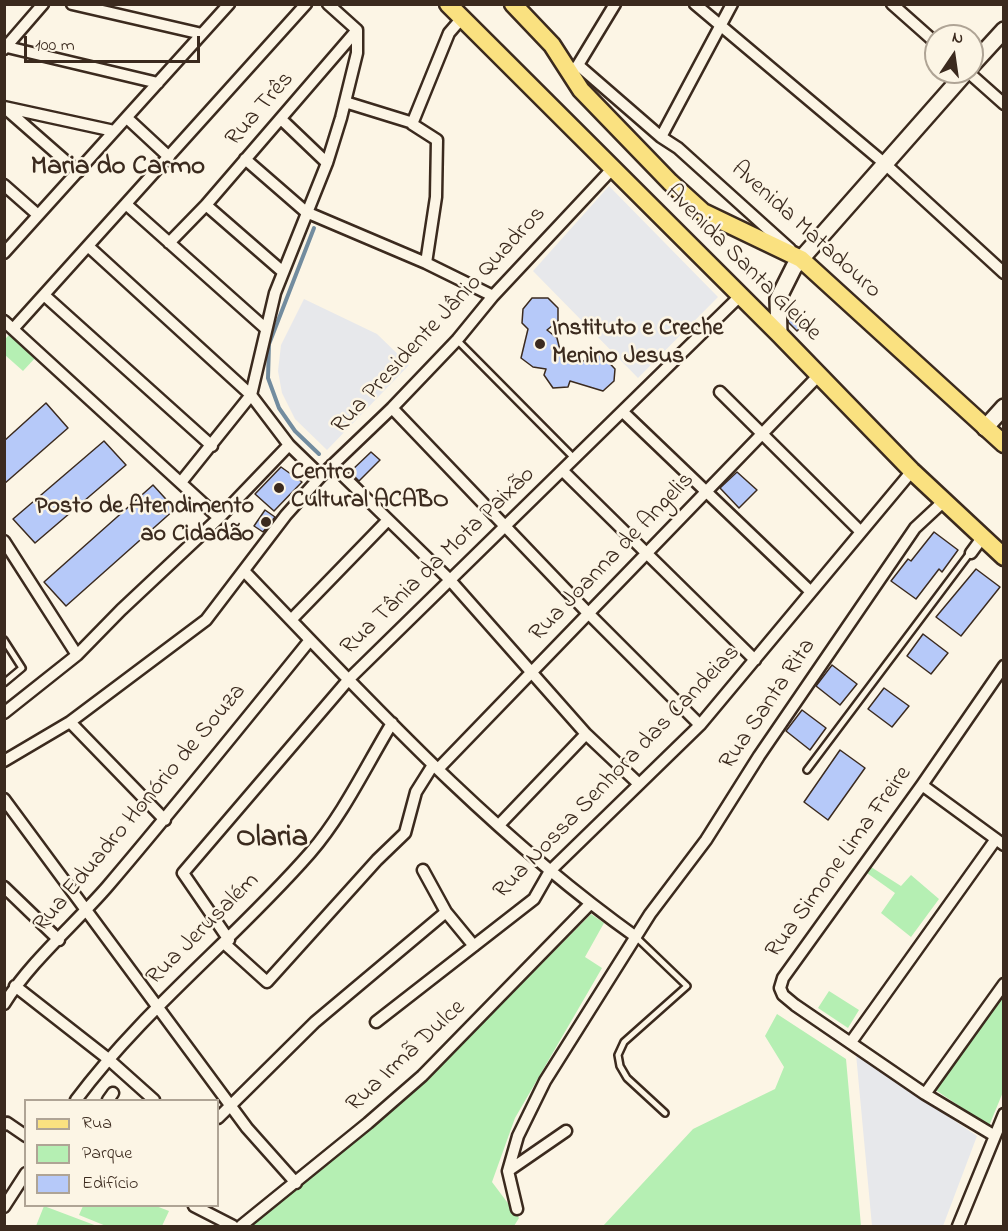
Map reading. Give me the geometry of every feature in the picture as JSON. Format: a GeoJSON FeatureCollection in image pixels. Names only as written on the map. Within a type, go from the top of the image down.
{"type":"FeatureCollection","features":[{"type":"Feature","properties":{"kind":"main road","name":"Avenida Santa Gleide"},"geometry":{"type":"LineString","coordinates":[[448,4],[741,295],[912,471],[1004,557]]}},
{"type":"Feature","properties":{"kind":"main road","name":"Avenida Santa Gleide"},"geometry":{"type":"LineString","coordinates":[[513,4],[575,69],[581,90],[670,182],[703,212],[801,259]]}},
{"type":"Feature","properties":{"kind":"main road","name":"Avenida Matadouro"},"geometry":{"type":"LineString","coordinates":[[801,259],[1004,444]]}},
{"type":"Feature","properties":{"kind":"street"},"geometry":{"type":"LineString","coordinates":[[44,4],[6,48],[158,82]]}},
{"type":"Feature","properties":{"kind":"street"},"geometry":{"type":"LineString","coordinates":[[72,4],[202,34]]}},
{"type":"Feature","properties":{"kind":"street"},"geometry":{"type":"LineString","coordinates":[[4,253],[229,4]]}},
{"type":"Feature","properties":{"kind":"street"},"geometry":{"type":"LineString","coordinates":[[13,329],[127,206],[306,4]]}},
{"type":"Feature","properties":{"kind":"street"},"geometry":{"type":"LineString","coordinates":[[182,481],[251,395],[265,328],[283,272],[327,163],[357,53],[357,30],[328,4]]}},
{"type":"Feature","properties":{"kind":"street"},"geometry":{"type":"LineString","coordinates":[[575,69],[615,4]]}},
{"type":"Feature","properties":{"kind":"street"},"geometry":{"type":"LineString","coordinates":[[695,4],[884,163],[1004,273]]}},
{"type":"Feature","properties":{"kind":"street"},"geometry":{"type":"LineString","coordinates":[[661,137],[732,4]]}},
{"type":"Feature","properties":{"kind":"street"},"geometry":{"type":"LineString","coordinates":[[892,4],[924,32]]}},
{"type":"Feature","properties":{"kind":"street"},"geometry":{"type":"LineString","coordinates":[[412,123],[449,33],[462,18]]}},
{"type":"Feature","properties":{"kind":"street","name":"Rua Três"},"geometry":{"type":"LineString","coordinates":[[170,243],[207,205],[357,30]]}},
{"type":"Feature","properties":{"kind":"street"},"geometry":{"type":"LineString","coordinates":[[984,52],[1004,30]]}},
{"type":"Feature","properties":{"kind":"street","name":"Avenida Matadouro"},"geometry":{"type":"LineString","coordinates":[[575,69],[678,148],[801,259]]}},
{"type":"Feature","properties":{"kind":"street"},"geometry":{"type":"LineString","coordinates":[[779,334],[777,309],[781,290],[801,259],[956,84]]}},
{"type":"Feature","properties":{"kind":"street"},"geometry":{"type":"LineString","coordinates":[[981,84],[1004,104]]}},
{"type":"Feature","properties":{"kind":"street"},"geometry":{"type":"LineString","coordinates":[[345,102],[412,123],[413,126],[437,140],[435,197],[426,263]]}},
{"type":"Feature","properties":{"kind":"street"},"geometry":{"type":"LineString","coordinates":[[4,107],[114,131]]}},
{"type":"Feature","properties":{"kind":"street"},"geometry":{"type":"LineString","coordinates":[[4,107],[78,172]]}},
{"type":"Feature","properties":{"kind":"street"},"geometry":{"type":"LineString","coordinates":[[127,118],[169,157]]}},
{"type":"Feature","properties":{"kind":"street"},"geometry":{"type":"LineString","coordinates":[[281,119],[327,163]]}},
{"type":"Feature","properties":{"kind":"street"},"geometry":{"type":"LineString","coordinates":[[245,159],[306,212],[426,263],[493,296]]}},
{"type":"Feature","properties":{"kind":"street","name":"Rua Presidente Jânio Quadros"},"geometry":{"type":"LineString","coordinates":[[4,761],[70,722],[200,626],[286,515],[321,476],[393,408],[457,340],[493,296],[613,168]]}},
{"type":"Feature","properties":{"kind":"street"},"geometry":{"type":"LineString","coordinates":[[4,185],[38,215]]}},
{"type":"Feature","properties":{"kind":"street"},"geometry":{"type":"LineString","coordinates":[[207,205],[283,272]]}},
{"type":"Feature","properties":{"kind":"street"},"geometry":{"type":"LineString","coordinates":[[127,206],[265,328]]}},
{"type":"Feature","properties":{"kind":"street"},"geometry":{"type":"LineString","coordinates":[[89,247],[251,395],[289,445],[321,476]]}},
{"type":"Feature","properties":{"kind":"street"},"geometry":{"type":"LineString","coordinates":[[44,295],[212,446]]}},
{"type":"Feature","properties":{"kind":"street","name":"Rua Tânia da Mota Paixão"},"geometry":{"type":"LineString","coordinates":[[227,942],[183,875],[349,679],[741,295]]}},
{"type":"Feature","properties":{"kind":"street"},"geometry":{"type":"LineString","coordinates":[[4,321],[182,481],[219,518]]}},
{"type":"Feature","properties":{"kind":"street","name":"Rua Joanna de Angelis"},"geometry":{"type":"LineString","coordinates":[[227,942],[267,983],[377,860],[405,833],[416,792],[435,767],[532,673],[818,376]]}},
{"type":"Feature","properties":{"kind":"street"},"geometry":{"type":"LineString","coordinates":[[720,392],[860,531]]}},
{"type":"Feature","properties":{"kind":"street"},"geometry":{"type":"LineString","coordinates":[[985,428],[1004,407]]}},
{"type":"Feature","properties":{"kind":"street"},"geometry":{"type":"LineString","coordinates":[[393,408],[588,613],[700,725]]}},
{"type":"Feature","properties":{"kind":"street"},"geometry":{"type":"LineString","coordinates":[[623,412],[810,591]]}},
{"type":"Feature","properties":{"kind":"street"},"geometry":{"type":"LineString","coordinates":[[4,713],[77,655],[121,610],[219,518],[289,445]]}},
{"type":"Feature","properties":{"kind":"street"},"geometry":{"type":"LineString","coordinates":[[332,465],[449,579],[586,734],[639,784]]}},
{"type":"Feature","properties":{"kind":"street"},"geometry":{"type":"LineString","coordinates":[[562,471],[755,660]]}},
{"type":"Feature","properties":{"kind":"street","name":"Rua Nossa Senhora das Candeias"},"geometry":{"type":"LineString","coordinates":[[376,1022],[534,899],[550,871],[700,725],[912,471]]}},
{"type":"Feature","properties":{"kind":"street","name":"Rua Santa Rita"},"geometry":{"type":"LineString","coordinates":[[636,937],[650,914],[706,840],[759,756],[915,528],[944,501]]}},
{"type":"Feature","properties":{"kind":"street"},"geometry":{"type":"LineString","coordinates":[[291,620],[387,521]]}},
{"type":"Feature","properties":{"kind":"street"},"geometry":{"type":"LineString","coordinates":[[970,553],[982,538]]}},
{"type":"Feature","properties":{"kind":"street"},"geometry":{"type":"LineString","coordinates":[[4,541],[77,655]]}},
{"type":"Feature","properties":{"kind":"street"},"geometry":{"type":"LineString","coordinates":[[244,571],[435,767],[550,871],[590,904],[636,937],[541,1089],[518,1136],[508,1171],[517,1209]]}},
{"type":"Feature","properties":{"kind":"street","name":"Rua Eduadro Honório de Souza"},"geometry":{"type":"LineString","coordinates":[[5,1003],[15,986],[87,910],[165,820],[310,640]]}},
{"type":"Feature","properties":{"kind":"street","name":"Rua Simone Lima Freire"},"geometry":{"type":"LineString","coordinates":[[994,1137],[925,1094],[795,1005],[783,995],[780,988],[783,978],[922,785],[1004,666]]}},
{"type":"Feature","properties":{"kind":"street"},"geometry":{"type":"LineString","coordinates":[[70,722],[165,820]]}},
{"type":"Feature","properties":{"kind":"street","name":"Rua Jerusalém"},"geometry":{"type":"LineString","coordinates":[[77,1099],[107,1058],[156,1007],[227,942],[327,832],[392,723]]}},
{"type":"Feature","properties":{"kind":"street"},"geometry":{"type":"LineString","coordinates":[[499,825],[586,734]]}},
{"type":"Feature","properties":{"kind":"street"},"geometry":{"type":"LineString","coordinates":[[850,1042],[1000,842],[922,785]]}},
{"type":"Feature","properties":{"kind":"street"},"geometry":{"type":"LineString","coordinates":[[4,799],[156,1007],[230,1104],[296,1183]]}},
{"type":"Feature","properties":{"kind":"street"},"geometry":{"type":"LineString","coordinates":[[423,870],[446,912],[474,945]]}},
{"type":"Feature","properties":{"kind":"street"},"geometry":{"type":"LineString","coordinates":[[4,887],[59,940]]}},
{"type":"Feature","properties":{"kind":"street","name":"Rua Irmã Dulce"},"geometry":{"type":"LineString","coordinates":[[241,1227],[422,1076],[590,904]]}},
{"type":"Feature","properties":{"kind":"street"},"geometry":{"type":"LineString","coordinates":[[219,1117],[337,1003],[446,912]]}},
{"type":"Feature","properties":{"kind":"street"},"geometry":{"type":"LineString","coordinates":[[925,1094],[1004,984]]}},
{"type":"Feature","properties":{"kind":"street"},"geometry":{"type":"LineString","coordinates":[[15,986],[107,1058],[151,1099]]}},
{"type":"Feature","properties":{"kind":"street"},"geometry":{"type":"LineString","coordinates":[[958,1227],[1004,1114]]}},
{"type":"Feature","properties":{"kind":"street"},"geometry":{"type":"LineString","coordinates":[[4,1125],[7,1123],[24,1135]]}},
{"type":"Feature","properties":{"kind":"street"},"geometry":{"type":"LineString","coordinates":[[508,1171],[566,1131]]}},
{"type":"Feature","properties":{"kind":"street"},"geometry":{"type":"LineString","coordinates":[[4,1207],[24,1176]]}},
{"type":"Feature","properties":{"kind":"street"},"geometry":{"type":"LineString","coordinates":[[196,1207],[233,1227]]}},
{"type":"Feature","properties":{"kind":"lane"},"geometry":{"type":"LineString","coordinates":[[457,340],[576,459]]}},
{"type":"Feature","properties":{"kind":"lane"},"geometry":{"type":"LineString","coordinates":[[807,770],[970,553]]}},
{"type":"Feature","properties":{"kind":"lane"},"geometry":{"type":"LineString","coordinates":[[4,640],[22,668],[4,683]]}},
{"type":"Feature","properties":{"kind":"lane"},"geometry":{"type":"LineString","coordinates":[[636,937],[687,986],[631,1035],[618,1051],[620,1066],[627,1077],[665,1113]]}},
{"type":"Feature","properties":{"kind":"shaded area"},"geometry":{"type":"Polygon","coordinates":[[[609,186],[718,297],[638,378],[533,271],[609,186]]]}},
{"type":"Feature","properties":{"kind":"shaded area"},"geometry":{"type":"Polygon","coordinates":[[[304,299],[377,334],[409,365],[327,450],[295,419],[282,393],[278,371],[281,345],[304,299]]]}},
{"type":"Feature","properties":{"kind":"shaded area"},"geometry":{"type":"Polygon","coordinates":[[[856,1054],[977,1136],[943,1226],[872,1226],[856,1054]]]}},
{"type":"Feature","properties":{"kind":"green space"},"geometry":{"type":"Polygon","coordinates":[[[10,334],[36,357],[23,371],[5,355],[5,339],[10,334]]]}},
{"type":"Feature","properties":{"kind":"green space"},"geometry":{"type":"Polygon","coordinates":[[[871,867],[901,886],[911,875],[939,899],[911,937],[881,913],[895,893],[867,873],[871,867]]]}},
{"type":"Feature","properties":{"kind":"green space"},"geometry":{"type":"Polygon","coordinates":[[[591,914],[604,923],[585,957],[602,968],[515,1118],[492,1182],[519,1218],[514,1226],[252,1226],[485,1021],[591,914]]]}},
{"type":"Feature","properties":{"kind":"green space"},"geometry":{"type":"Polygon","coordinates":[[[829,991],[859,1010],[848,1028],[818,1008],[829,991]]]}},
{"type":"Feature","properties":{"kind":"green space"},"geometry":{"type":"Polygon","coordinates":[[[1003,991],[1003,1092],[989,1126],[934,1089],[1003,991]]]}},
{"type":"Feature","properties":{"kind":"green space"},"geometry":{"type":"Polygon","coordinates":[[[777,1014],[846,1059],[861,1226],[603,1226],[693,1129],[775,1089],[784,1067],[765,1036],[777,1014]]]}},
{"type":"Feature","properties":{"kind":"green space"},"geometry":{"type":"Polygon","coordinates":[[[44,1207],[47,1207],[97,1226],[36,1226],[44,1207]]]}},
{"type":"Feature","properties":{"kind":"green space"},"geometry":{"type":"Polygon","coordinates":[[[83,1207],[159,1207],[169,1211],[162,1226],[106,1226],[79,1215],[83,1207]]]}},
{"type":"Feature","properties":{"kind":"building","name":"Instituto e Creche Menino Jesus"},"geometry":{"type":"Polygon","coordinates":[[[532,298],[548,298],[558,308],[558,321],[547,330],[557,338],[561,354],[581,363],[590,356],[601,354],[615,369],[614,381],[603,391],[570,381],[568,387],[553,388],[544,375],[546,369],[533,367],[521,358],[528,329],[522,323],[523,309],[532,298]]]}},
{"type":"Feature","properties":{"kind":"building"},"geometry":{"type":"Polygon","coordinates":[[[791,308],[805,323],[797,331],[788,322],[788,311],[791,308]]]}},
{"type":"Feature","properties":{"kind":"building"},"geometry":{"type":"Polygon","coordinates":[[[46,403],[68,428],[4,484],[4,441],[46,403]]]}},
{"type":"Feature","properties":{"kind":"building"},"geometry":{"type":"Polygon","coordinates":[[[104,441],[126,465],[35,543],[13,519],[104,441]]]}},
{"type":"Feature","properties":{"kind":"building"},"geometry":{"type":"Polygon","coordinates":[[[371,452],[380,460],[359,481],[350,472],[371,452]]]}},
{"type":"Feature","properties":{"kind":"building","name":"Centro Cultural ACABO"},"geometry":{"type":"Polygon","coordinates":[[[281,467],[302,482],[274,511],[255,494],[281,467]]]}},
{"type":"Feature","properties":{"kind":"building"},"geometry":{"type":"Polygon","coordinates":[[[737,472],[757,490],[739,508],[720,488],[737,472]]]}},
{"type":"Feature","properties":{"kind":"building"},"geometry":{"type":"Polygon","coordinates":[[[153,485],[175,509],[66,606],[44,582],[153,485]]]}},
{"type":"Feature","properties":{"kind":"building","name":"Posto de Atendimento ao Cidadão"},"geometry":{"type":"Polygon","coordinates":[[[265,510],[275,517],[263,532],[254,526],[265,510]]]}},
{"type":"Feature","properties":{"kind":"building"},"geometry":{"type":"Polygon","coordinates":[[[934,532],[958,550],[942,572],[939,569],[916,599],[891,581],[908,559],[911,561],[934,532]]]}},
{"type":"Feature","properties":{"kind":"building"},"geometry":{"type":"Polygon","coordinates":[[[976,569],[1000,587],[961,636],[936,617],[976,569]]]}},
{"type":"Feature","properties":{"kind":"building"},"geometry":{"type":"Polygon","coordinates":[[[923,634],[948,653],[931,674],[907,656],[923,634]]]}},
{"type":"Feature","properties":{"kind":"building"},"geometry":{"type":"Polygon","coordinates":[[[832,665],[857,684],[840,705],[816,686],[832,665]]]}},
{"type":"Feature","properties":{"kind":"building"},"geometry":{"type":"Polygon","coordinates":[[[884,688],[909,706],[892,727],[868,709],[884,688]]]}},
{"type":"Feature","properties":{"kind":"building"},"geometry":{"type":"Polygon","coordinates":[[[802,710],[826,728],[810,750],[786,731],[802,710]]]}},
{"type":"Feature","properties":{"kind":"building"},"geometry":{"type":"Polygon","coordinates":[[[840,750],[865,768],[828,820],[804,802],[840,750]]]}},
{"type":"Feature","properties":{"kind":"waterway"},"geometry":{"type":"LineString","coordinates":[[314,228],[269,344],[268,378],[279,408],[295,431],[319,454]]}},
{"type":"Feature","properties":{"kind":"place","name":"Instituto e Creche Menino Jesus"},"geometry":{"type":"Point","coordinates":[540,344]}},
{"type":"Feature","properties":{"kind":"place","name":"Centro Cultural ACABO"},"geometry":{"type":"Point","coordinates":[279,488]}},
{"type":"Feature","properties":{"kind":"place","name":"Posto de Atendimento ao Cidadão"},"geometry":{"type":"Point","coordinates":[266,522]}},
{"type":"Feature","properties":{"kind":"district","name":"Maria do Carmo"},"geometry":{"type":"Point","coordinates":[118,169]}},
{"type":"Feature","properties":{"kind":"district","name":"Olaria"},"geometry":{"type":"Point","coordinates":[272,840]}}]}
